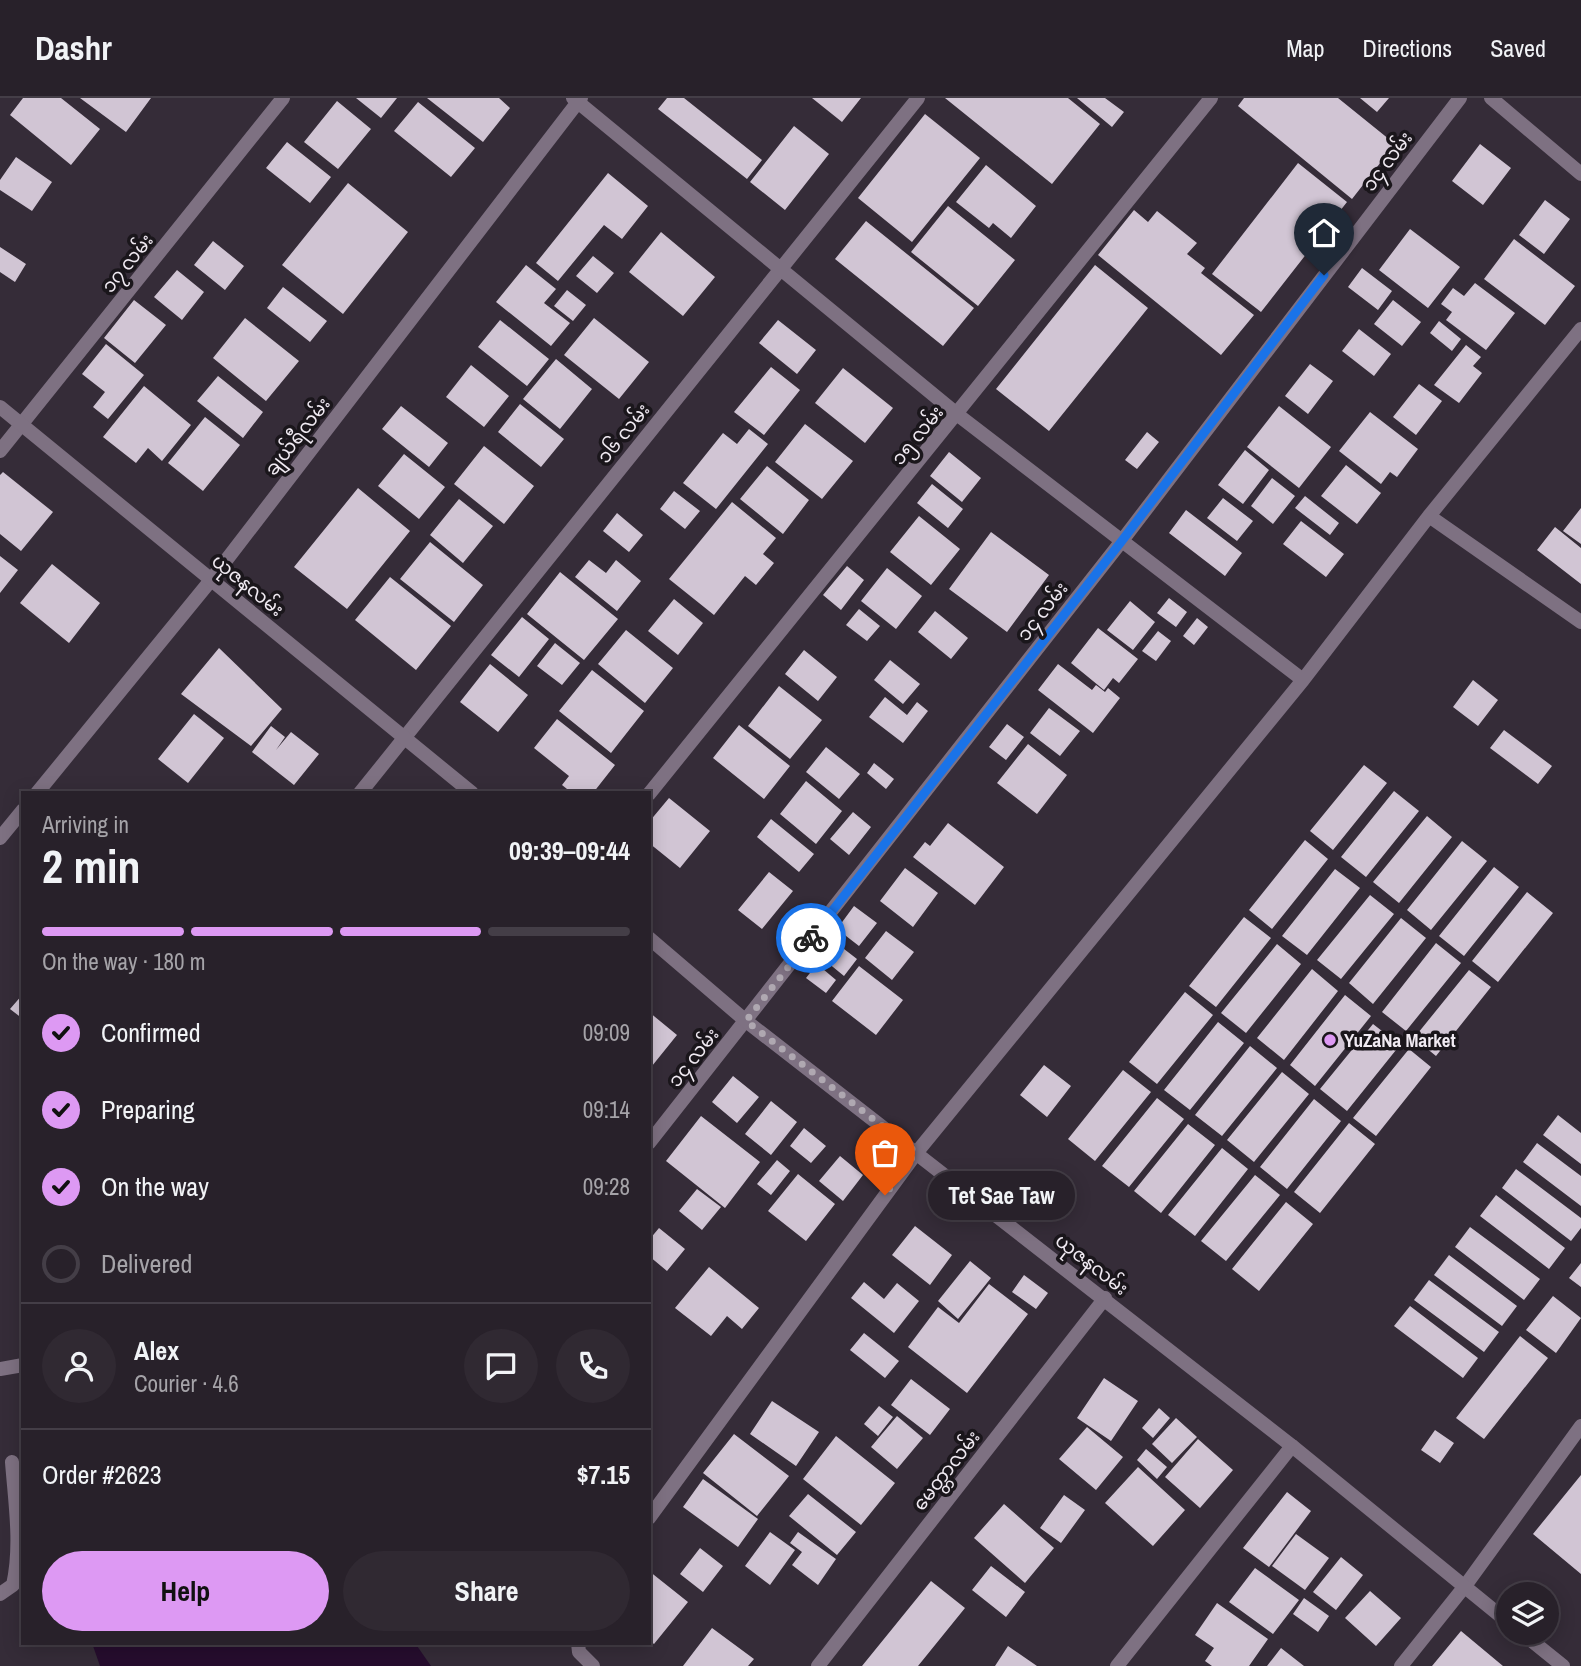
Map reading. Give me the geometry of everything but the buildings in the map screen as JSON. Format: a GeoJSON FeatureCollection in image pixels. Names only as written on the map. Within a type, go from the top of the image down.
{"type":"FeatureCollection","features":[{"type":"Feature","properties":{"kind":"street","name":"၁၇ လမ်း"},"geometry":{"type":"LineString","coordinates":[[0,451],[284,98]]}},
{"type":"Feature","properties":{"kind":"street","name":"၁၆ လမ်း"},"geometry":{"type":"LineString","coordinates":[[362,791],[919,98]]}},
{"type":"Feature","properties":{"kind":"street","name":"၁၅ လမ်း"},"geometry":{"type":"LineString","coordinates":[[651,792],[1212,98]]}},
{"type":"Feature","properties":{"kind":"street","name":"၁၄ လမ်း"},"geometry":{"type":"LineString","coordinates":[[651,1140],[1121,542],[1460,98]]}},
{"type":"Feature","properties":{"kind":"street"},"geometry":{"type":"LineString","coordinates":[[1491,98],[1581,174]]}},
{"type":"Feature","properties":{"kind":"street"},"geometry":{"type":"LineString","coordinates":[[577,99],[958,415],[1303,680]]}},
{"type":"Feature","properties":{"kind":"street","name":"ချယ်ရီလမ်း"},"geometry":{"type":"LineString","coordinates":[[39,791],[211,580],[577,99]]}},
{"type":"Feature","properties":{"kind":"street"},"geometry":{"type":"LineString","coordinates":[[651,1515],[916,1152],[1303,680],[1429,516],[1581,329]]}},
{"type":"Feature","properties":{"kind":"street","name":"ယုဇနလမ်း"},"geometry":{"type":"LineString","coordinates":[[0,407],[470,791]]}},
{"type":"Feature","properties":{"kind":"street"},"geometry":{"type":"LineString","coordinates":[[1429,516],[1581,622]]}},
{"type":"Feature","properties":{"kind":"street"},"geometry":{"type":"LineString","coordinates":[[0,838],[21,812]]}},
{"type":"Feature","properties":{"kind":"street","name":"ယုဇနလမ်း"},"geometry":{"type":"LineString","coordinates":[[651,941],[746,1021],[1105,1298],[1496,1612]]}},
{"type":"Feature","properties":{"kind":"street","name":"မေတ္တာလမ်း"},"geometry":{"type":"LineString","coordinates":[[818,1666],[1105,1298]]}},
{"type":"Feature","properties":{"kind":"street"},"geometry":{"type":"LineString","coordinates":[[0,1369],[21,1365]]}},
{"type":"Feature","properties":{"kind":"street"},"geometry":{"type":"LineString","coordinates":[[1401,1666],[1465,1586],[1581,1426]]}},
{"type":"Feature","properties":{"kind":"street"},"geometry":{"type":"LineString","coordinates":[[1117,1666],[1292,1446]]}},
{"type":"Feature","properties":{"kind":"street"},"geometry":{"type":"LineString","coordinates":[[0,1594],[13,1585],[16,1573],[17,1520],[12,1462]]}},
{"type":"Feature","properties":{"kind":"street"},"geometry":{"type":"LineString","coordinates":[[578,1645],[579,1652],[593,1666]]}},
{"type":"Feature","properties":{"kind":"street"},"geometry":{"type":"LineString","coordinates":[[1537,1645],[1563,1666]]}},
{"type":"Feature","properties":{"kind":"shaded area"},"geometry":{"type":"Polygon","coordinates":[[[93,1645],[416,1645],[431,1666],[100,1666],[93,1645]]]}},
{"type":"Feature","properties":{"kind":"way so far"},"geometry":{"type":"LineString","coordinates":[[811,938],[746,1021],[916,1152],[885,1195]]}},
{"type":"Feature","properties":{"kind":"place","name":"YuZaNa Market"},"geometry":{"type":"Point","coordinates":[1330,1040]}},
{"type":"Feature","properties":{"kind":"place","name":"Tet Sae Taw"},"geometry":{"type":"Point","coordinates":[885,1195]}},
{"type":"Feature","properties":{"kind":"route"},"geometry":{"type":"LineString","coordinates":[[811,938],[1121,542],[1324,275]]}}]}
